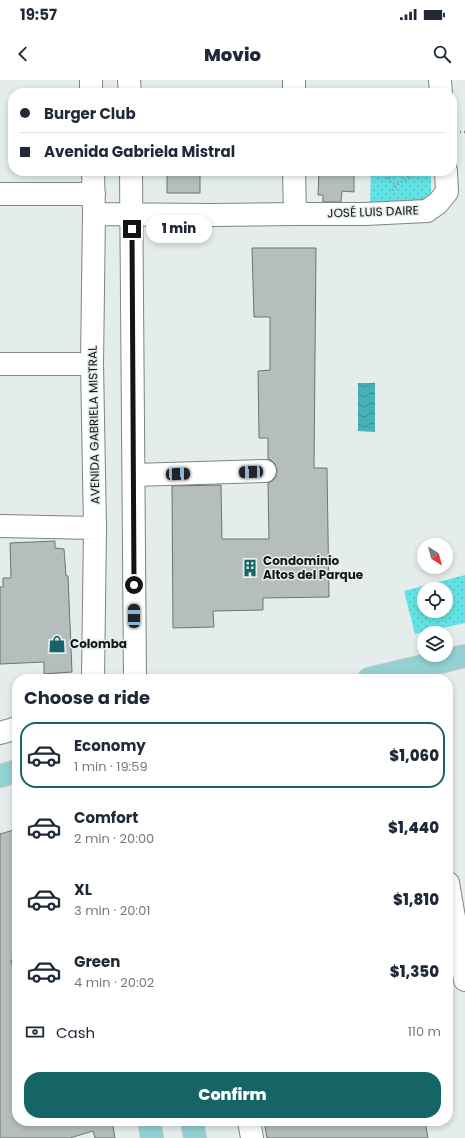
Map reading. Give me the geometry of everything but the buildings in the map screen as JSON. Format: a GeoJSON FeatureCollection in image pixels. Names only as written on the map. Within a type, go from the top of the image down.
{"type":"FeatureCollection","features":[{"type":"Feature","properties":{"kind":"main road"},"geometry":{"type":"LineString","coordinates":[[389,674],[465,656]]}},
{"type":"Feature","properties":{"kind":"main road"},"geometry":{"type":"LineString","coordinates":[[0,776],[12,772]]}},
{"type":"Feature","properties":{"kind":"main road"},"geometry":{"type":"LineString","coordinates":[[150,1126],[152,1138]]}},
{"type":"Feature","properties":{"kind":"main road"},"geometry":{"type":"LineString","coordinates":[[193,1126],[196,1138]]}},
{"type":"Feature","properties":{"kind":"street","name":"AVENIDA GABRIELA MISTRAL"},"geometry":{"type":"LineString","coordinates":[[93,176],[92,364],[95,528],[93,674]]}},
{"type":"Feature","properties":{"kind":"street"},"geometry":{"type":"LineString","coordinates":[[131,176],[135,674]]}},
{"type":"Feature","properties":{"kind":"street"},"geometry":{"type":"LineString","coordinates":[[294,176],[295,214]]}},
{"type":"Feature","properties":{"kind":"street","name":"JOSÉ LUIS DAIRE"},"geometry":{"type":"LineString","coordinates":[[0,194],[94,204],[132,214],[365,214],[427,211],[438,203],[447,192],[446,176]]}},
{"type":"Feature","properties":{"kind":"street"},"geometry":{"type":"LineString","coordinates":[[0,364],[92,364]]}},
{"type":"Feature","properties":{"kind":"street"},"geometry":{"type":"LineString","coordinates":[[134,475],[265,471]]}},
{"type":"Feature","properties":{"kind":"street"},"geometry":{"type":"LineString","coordinates":[[0,526],[95,528]]}},
{"type":"Feature","properties":{"kind":"street"},"geometry":{"type":"LineString","coordinates":[[0,733],[12,729]]}},
{"type":"Feature","properties":{"kind":"street"},"geometry":{"type":"LineString","coordinates":[[453,912],[465,980]]}},
{"type":"Feature","properties":{"kind":"street"},"geometry":{"type":"LineString","coordinates":[[250,1126],[252,1138]]}},
{"type":"Feature","properties":{"kind":"path"},"geometry":{"type":"LineString","coordinates":[[390,176],[389,181],[397,185]]}},
{"type":"Feature","properties":{"kind":"shaded area"},"geometry":{"type":"Polygon","coordinates":[[[371,176],[431,176],[431,193],[420,202],[370,202],[371,176]]]}},
{"type":"Feature","properties":{"kind":"shaded area"},"geometry":{"type":"Polygon","coordinates":[[[465,575],[465,623],[451,626],[417,626],[417,634],[415,634],[404,591],[417,588],[417,618],[453,618],[453,582],[438,582],[465,575]]]}},
{"type":"Feature","properties":{"kind":"water"},"geometry":{"type":"Polygon","coordinates":[[[358,383],[375,383],[375,432],[358,431],[358,383]]]}},
{"type":"Feature","properties":{"kind":"place","name":"Condominio Altos del Parque"},"geometry":{"type":"Point","coordinates":[250,568]}},
{"type":"Feature","properties":{"kind":"place","name":"Colomba"},"geometry":{"type":"Point","coordinates":[57,644]}},
{"type":"Feature","properties":{"kind":"route"},"geometry":{"type":"LineString","coordinates":[[132,229],[134,585]]}}]}
